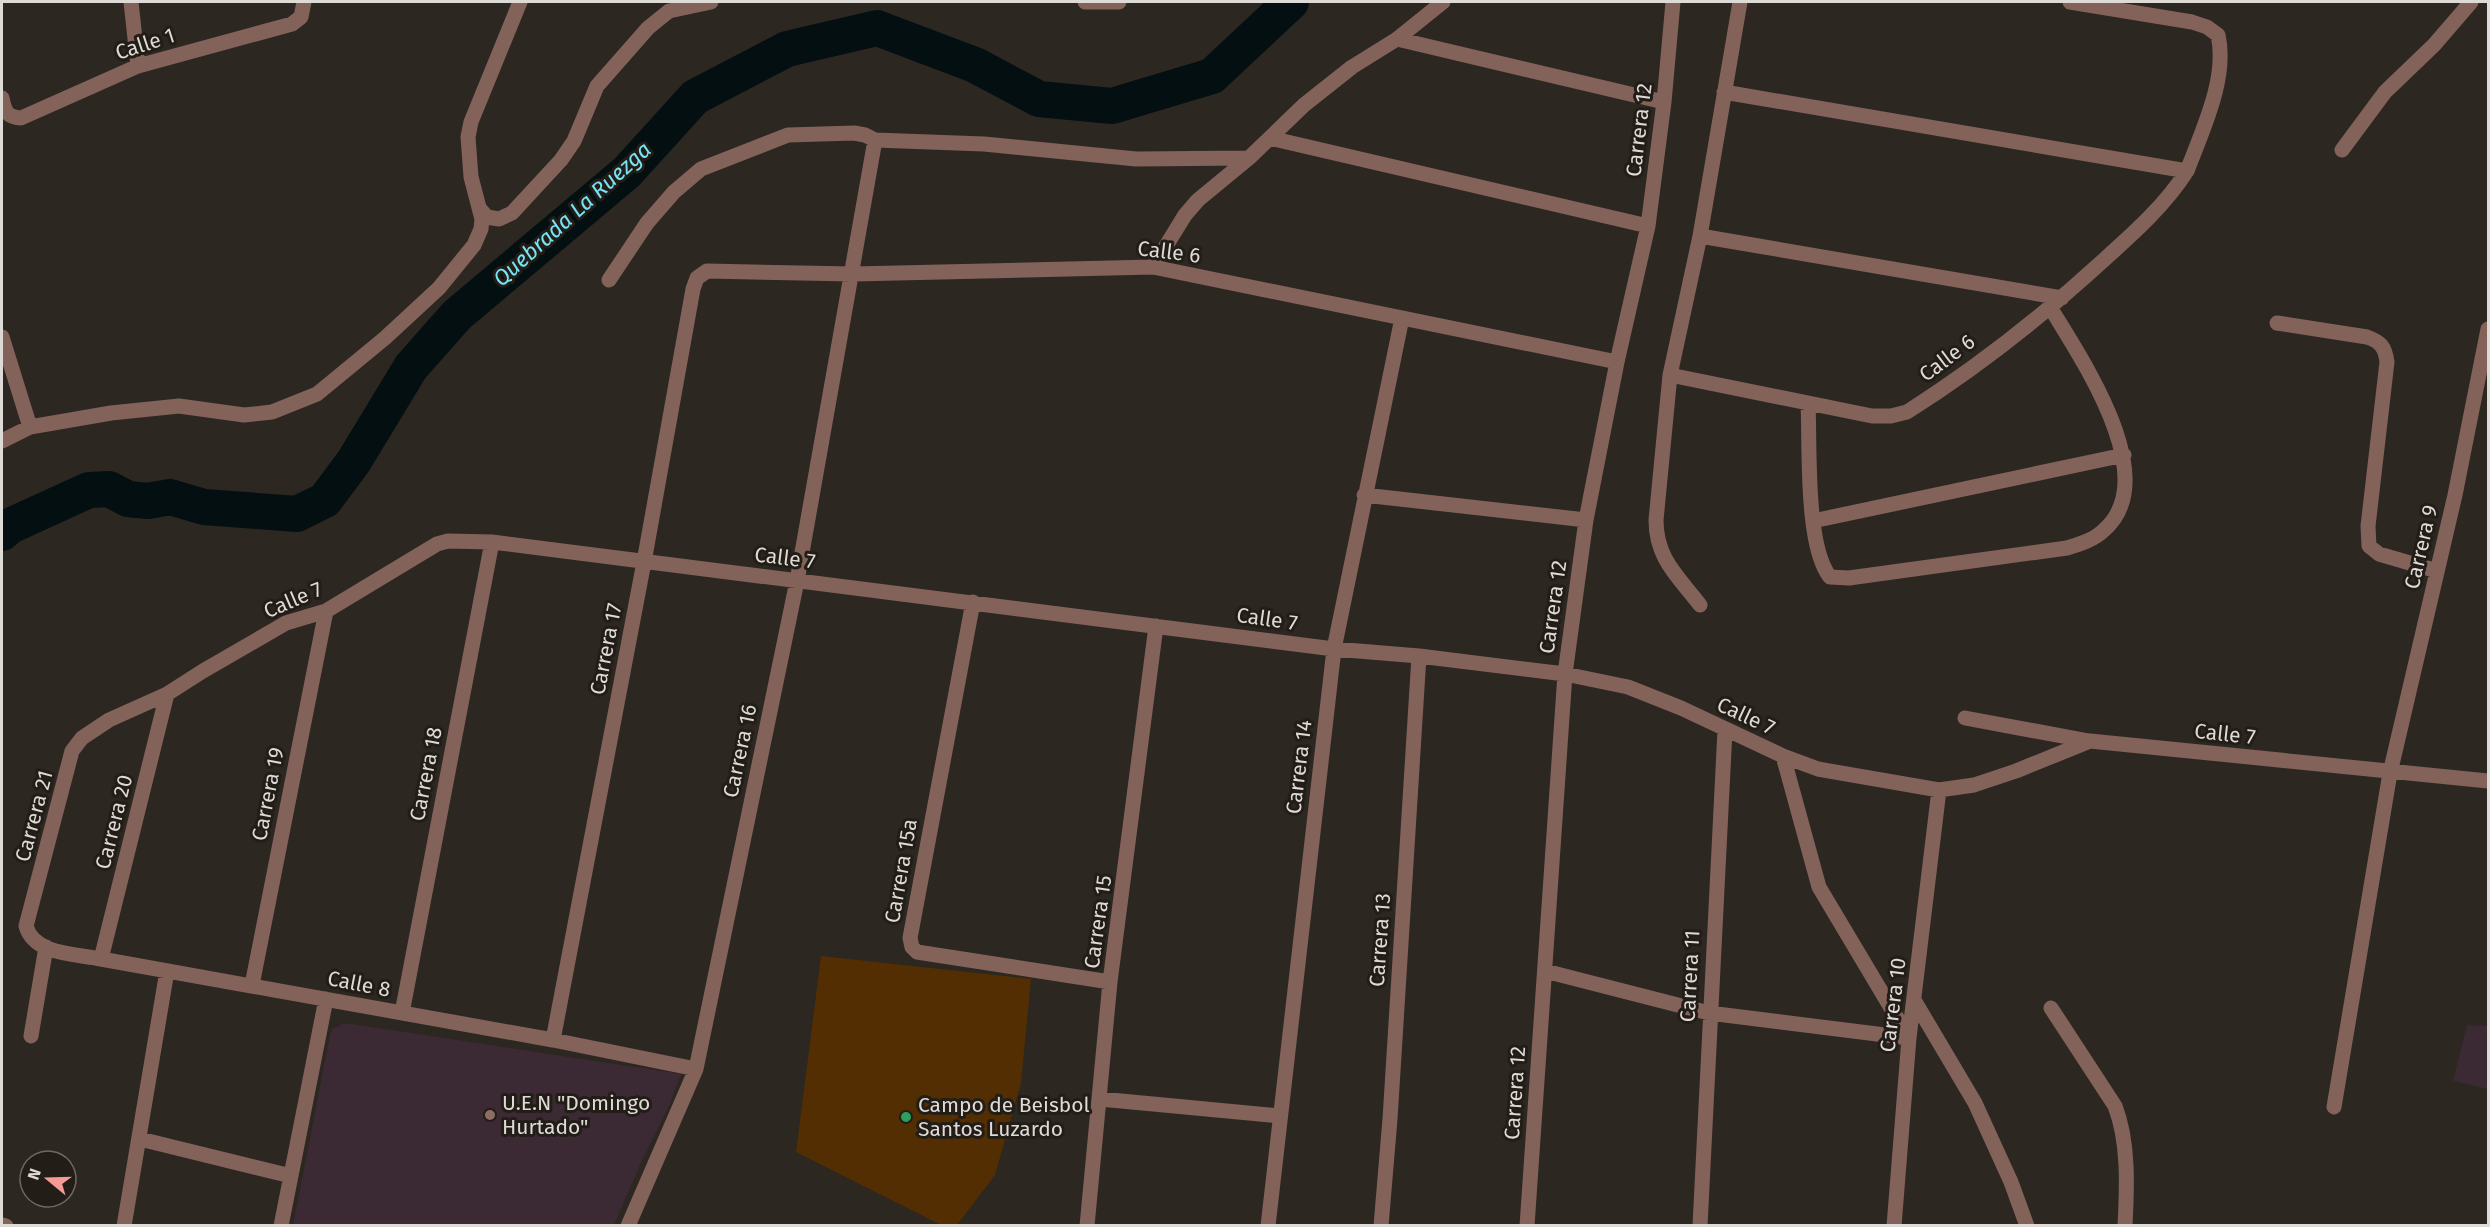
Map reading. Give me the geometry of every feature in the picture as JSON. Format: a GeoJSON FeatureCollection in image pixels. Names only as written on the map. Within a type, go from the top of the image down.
{"type":"FeatureCollection","features":[{"type":"Feature","properties":{"kind":"street"},"geometry":{"type":"LineString","coordinates":[[131,2],[138,66]]}},
{"type":"Feature","properties":{"kind":"street","name":"Calle 1"},"geometry":{"type":"LineString","coordinates":[[2,98],[5,112],[11,117],[21,118],[138,66],[292,24],[301,17],[304,2]]}},
{"type":"Feature","properties":{"kind":"street"},"geometry":{"type":"LineString","coordinates":[[2,441],[30,427],[141,408],[179,406],[244,416],[272,412],[317,394],[393,331],[459,266],[474,245],[481,229],[479,208],[471,177],[468,137],[471,122],[520,2]]}},
{"type":"Feature","properties":{"kind":"street"},"geometry":{"type":"LineString","coordinates":[[479,208],[487,217],[499,219],[512,213],[567,153],[579,130],[587,106],[603,78],[668,6],[711,2]]}},
{"type":"Feature","properties":{"kind":"street"},"geometry":{"type":"LineString","coordinates":[[1085,2],[1119,2]]}},
{"type":"Feature","properties":{"kind":"street"},"geometry":{"type":"LineString","coordinates":[[1153,267],[1185,215],[1198,200],[1250,158],[1304,105],[1352,67],[1397,39],[1443,2]]}},
{"type":"Feature","properties":{"kind":"street","name":"Carrera 12"},"geometry":{"type":"LineString","coordinates":[[1527,1226],[1565,674],[1587,520],[1617,362],[1648,226],[1664,102],[1673,2]]}},
{"type":"Feature","properties":{"kind":"street"},"geometry":{"type":"LineString","coordinates":[[1700,605],[1661,555],[1656,538],[1670,375],[1700,236],[1740,2]]}},
{"type":"Feature","properties":{"kind":"street","name":"Calle 6"},"geometry":{"type":"LineString","coordinates":[[1670,375],[1872,416],[1891,416],[1907,412],[2056,303],[2142,225],[2172,192],[2187,171],[2207,118],[2218,74],[2222,51],[2218,35],[2192,22],[2070,2]]}},
{"type":"Feature","properties":{"kind":"street"},"geometry":{"type":"LineString","coordinates":[[2342,150],[2385,92],[2434,45],[2471,2]]}},
{"type":"Feature","properties":{"kind":"street"},"geometry":{"type":"LineString","coordinates":[[1397,39],[1664,102]]}},
{"type":"Feature","properties":{"kind":"street"},"geometry":{"type":"LineString","coordinates":[[1724,92],[2187,171]]}},
{"type":"Feature","properties":{"kind":"street"},"geometry":{"type":"LineString","coordinates":[[609,280],[647,223],[674,192],[701,169],[788,135],[854,133],[875,140],[984,144],[1136,159],[1250,158]]}},
{"type":"Feature","properties":{"kind":"street"},"geometry":{"type":"LineString","coordinates":[[1270,138],[1648,226]]}},
{"type":"Feature","properties":{"kind":"street","name":"Carrera 16"},"geometry":{"type":"LineString","coordinates":[[628,1226],[696,1069],[797,581],[875,140]]}},
{"type":"Feature","properties":{"kind":"street"},"geometry":{"type":"LineString","coordinates":[[1700,236],[2056,303],[2097,386],[2124,455],[2125,493],[2105,530],[2090,540],[2067,548],[1838,579],[1830,577],[1823,568],[1813,521],[1808,403]]}},
{"type":"Feature","properties":{"kind":"street","name":"Calle 6"},"geometry":{"type":"LineString","coordinates":[[707,271],[853,274],[1153,267],[1617,362]]}},
{"type":"Feature","properties":{"kind":"street","name":"Carrera 17"},"geometry":{"type":"LineString","coordinates":[[553,1040],[693,290],[697,278],[707,271]]}},
{"type":"Feature","properties":{"kind":"street","name":"Carrera 14"},"geometry":{"type":"LineString","coordinates":[[1268,1226],[1334,650],[1402,318]]}},
{"type":"Feature","properties":{"kind":"street"},"geometry":{"type":"LineString","coordinates":[[2277,323],[2367,337],[2377,340],[2384,346],[2386,362],[2368,526],[2369,546],[2379,554],[2437,571]]}},
{"type":"Feature","properties":{"kind":"street","name":"Carrera 9"},"geometry":{"type":"LineString","coordinates":[[2334,1107],[2390,773],[2437,571],[2488,329]]}},
{"type":"Feature","properties":{"kind":"street"},"geometry":{"type":"LineString","coordinates":[[2,337],[30,427]]}},
{"type":"Feature","properties":{"kind":"street"},"geometry":{"type":"LineString","coordinates":[[1813,521],[2124,455]]}},
{"type":"Feature","properties":{"kind":"street"},"geometry":{"type":"LineString","coordinates":[[1364,495],[1587,520]]}},
{"type":"Feature","properties":{"kind":"street","name":"Calle 7"},"geometry":{"type":"LineString","coordinates":[[72,751],[82,738],[109,720],[167,694],[286,623],[326,611],[436,544],[448,541],[492,542],[1334,650],[1419,656],[1565,674],[1628,687],[1655,696],[1783,756],[1818,769],[1939,790],[1974,785],[2016,771],[2090,741],[2390,773],[2488,781]]}},
{"type":"Feature","properties":{"kind":"street","name":"Carrera 18"},"geometry":{"type":"LineString","coordinates":[[402,1013],[492,542]]}},
{"type":"Feature","properties":{"kind":"street","name":"Carrera 15a"},"geometry":{"type":"LineString","coordinates":[[973,602],[910,938],[912,947],[917,952],[1110,982]]}},
{"type":"Feature","properties":{"kind":"street","name":"Carrera 19"},"geometry":{"type":"LineString","coordinates":[[252,985],[326,611]]}},
{"type":"Feature","properties":{"kind":"street","name":"Carrera 15"},"geometry":{"type":"LineString","coordinates":[[1087,1226],[1110,982],[1156,626]]}},
{"type":"Feature","properties":{"kind":"street","name":"Carrera 13"},"geometry":{"type":"LineString","coordinates":[[1381,1226],[1419,656]]}},
{"type":"Feature","properties":{"kind":"street","name":"Carrera 20"},"geometry":{"type":"LineString","coordinates":[[101,959],[167,694]]}},
{"type":"Feature","properties":{"kind":"street"},"geometry":{"type":"LineString","coordinates":[[1965,718],[2090,741]]}},
{"type":"Feature","properties":{"kind":"street","name":"Carrera 11"},"geometry":{"type":"LineString","coordinates":[[1700,1226],[1725,730]]}},
{"type":"Feature","properties":{"kind":"street","name":"Carrera 21"},"geometry":{"type":"LineString","coordinates":[[46,947],[29,938],[26,926],[72,751]]}},
{"type":"Feature","properties":{"kind":"street"},"geometry":{"type":"LineString","coordinates":[[1783,756],[1819,887],[1909,1038]]}},
{"type":"Feature","properties":{"kind":"street","name":"Carrera 10"},"geometry":{"type":"LineString","coordinates":[[1894,1226],[1909,1038],[1939,790]]}},
{"type":"Feature","properties":{"kind":"street"},"geometry":{"type":"LineString","coordinates":[[31,1036],[46,947]]}},
{"type":"Feature","properties":{"kind":"street","name":"Calle 8"},"geometry":{"type":"LineString","coordinates":[[46,947],[101,959],[553,1040],[696,1069]]}},
{"type":"Feature","properties":{"kind":"street"},"geometry":{"type":"LineString","coordinates":[[124,1226],[167,971]]}},
{"type":"Feature","properties":{"kind":"street"},"geometry":{"type":"LineString","coordinates":[[1545,971],[1709,1013],[1909,1038]]}},
{"type":"Feature","properties":{"kind":"street"},"geometry":{"type":"LineString","coordinates":[[281,1226],[326,999]]}},
{"type":"Feature","properties":{"kind":"street"},"geometry":{"type":"LineString","coordinates":[[1914,1000],[1975,1102],[2011,1182],[2027,1226]]}},
{"type":"Feature","properties":{"kind":"street"},"geometry":{"type":"LineString","coordinates":[[2051,1008],[2115,1106],[2120,1120],[2126,1175],[2125,1226]]}},
{"type":"Feature","properties":{"kind":"street"},"geometry":{"type":"LineString","coordinates":[[1100,1099],[1280,1116]]}},
{"type":"Feature","properties":{"kind":"street"},"geometry":{"type":"LineString","coordinates":[[140,1139],[291,1176]]}},
{"type":"Feature","properties":{"kind":"shaded area","name":"Campo de Beisbol Santos Luzardo"},"geometry":{"type":"Polygon","coordinates":[[[821,956],[1031,979],[1021,1083],[995,1175],[957,1225],[941,1225],[796,1152],[821,956]]]}},
{"type":"Feature","properties":{"kind":"shaded area","name":"U.E.N \"Domingo Hurtado\""},"geometry":{"type":"Polygon","coordinates":[[[343,1024],[681,1074],[670,1104],[643,1158],[614,1225],[293,1225],[330,1035],[332,1029],[343,1024]]]}},
{"type":"Feature","properties":{"kind":"shaded area"},"geometry":{"type":"Polygon","coordinates":[[[2467,1025],[2488,1026],[2488,1089],[2453,1081],[2467,1025]]]}},
{"type":"Feature","properties":{"kind":"waterway","name":"Quebrada La Ruezga"},"geometry":{"type":"LineString","coordinates":[[2,533],[10,526],[89,490],[109,489],[128,499],[148,501],[170,497],[204,507],[297,514],[325,500],[354,461],[411,367],[457,315],[627,172],[695,97],[787,49],[877,28],[975,65],[1039,99],[1112,106],[1212,76],[1291,2]]}},
{"type":"Feature","properties":{"kind":"place","name":"U.E.N \"Domingo Hurtado\""},"geometry":{"type":"Point","coordinates":[490,1115]}},
{"type":"Feature","properties":{"kind":"place","name":"Campo de Beisbol Santos Luzardo"},"geometry":{"type":"Point","coordinates":[906,1117]}}]}
